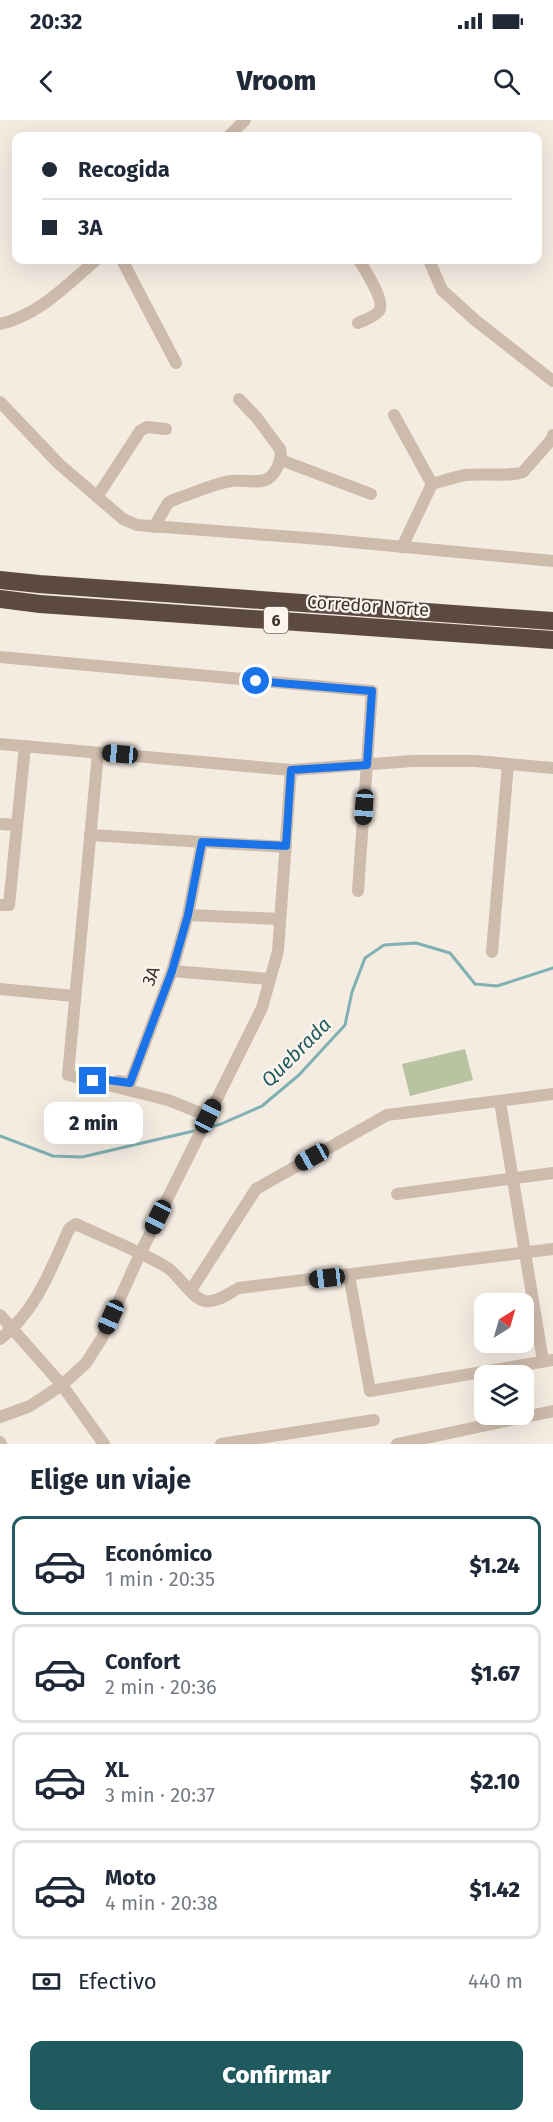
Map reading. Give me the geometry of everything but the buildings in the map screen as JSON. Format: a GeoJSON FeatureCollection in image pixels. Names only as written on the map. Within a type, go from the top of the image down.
{"type":"FeatureCollection","features":[{"type":"Feature","properties":{"kind":"highway","name":"Corredor Norte"},"geometry":{"type":"LineString","coordinates":[[0,580],[553,621]]}},
{"type":"Feature","properties":{"kind":"highway","name":"Corredor Norte"},"geometry":{"type":"LineString","coordinates":[[0,599],[553,640]]}},
{"type":"Feature","properties":{"kind":"street"},"geometry":{"type":"LineString","coordinates":[[233,132],[245,120]]}},
{"type":"Feature","properties":{"kind":"street"},"geometry":{"type":"LineString","coordinates":[[0,324],[18,320],[51,299],[91,264]]}},
{"type":"Feature","properties":{"kind":"street"},"geometry":{"type":"LineString","coordinates":[[124,264],[176,363]]}},
{"type":"Feature","properties":{"kind":"street"},"geometry":{"type":"LineString","coordinates":[[358,323],[379,311],[381,304],[361,264]]}},
{"type":"Feature","properties":{"kind":"street"},"geometry":{"type":"LineString","coordinates":[[431,264],[442,291],[553,381]]}},
{"type":"Feature","properties":{"kind":"street"},"geometry":{"type":"LineString","coordinates":[[154,527],[168,503],[173,500],[231,481],[267,479],[281,460],[280,449],[266,428],[239,399]]}},
{"type":"Feature","properties":{"kind":"street"},"geometry":{"type":"LineString","coordinates":[[0,402],[59,464],[123,519],[137,525],[553,561]]}},
{"type":"Feature","properties":{"kind":"street"},"geometry":{"type":"LineString","coordinates":[[394,415],[432,484]]}},
{"type":"Feature","properties":{"kind":"street"},"geometry":{"type":"LineString","coordinates":[[97,497],[124,452],[140,431],[147,428],[166,429]]}},
{"type":"Feature","properties":{"kind":"street"},"geometry":{"type":"LineString","coordinates":[[402,547],[432,484],[463,475],[523,472],[553,435]]}},
{"type":"Feature","properties":{"kind":"street"},"geometry":{"type":"LineString","coordinates":[[281,460],[371,494]]}},
{"type":"Feature","properties":{"kind":"street"},"geometry":{"type":"LineString","coordinates":[[0,657],[372,691],[358,891]]}},
{"type":"Feature","properties":{"kind":"street"},"geometry":{"type":"LineString","coordinates":[[0,744],[291,770],[412,760],[475,761],[553,768]]}},
{"type":"Feature","properties":{"kind":"street"},"geometry":{"type":"LineString","coordinates":[[0,905],[9,905],[25,746]]}},
{"type":"Feature","properties":{"kind":"street"},"geometry":{"type":"LineString","coordinates":[[98,753],[68,1075],[168,1100],[207,1118]]}},
{"type":"Feature","properties":{"kind":"street"},"geometry":{"type":"LineString","coordinates":[[492,952],[508,764]]}},
{"type":"Feature","properties":{"kind":"street"},"geometry":{"type":"LineString","coordinates":[[0,1417],[30,1406],[62,1385],[86,1363],[102,1338],[140,1254],[262,1008],[278,951],[291,770]]}},
{"type":"Feature","properties":{"kind":"street"},"geometry":{"type":"LineString","coordinates":[[0,824],[17,825]]}},
{"type":"Feature","properties":{"kind":"street"},"geometry":{"type":"LineString","coordinates":[[90,835],[286,846]]}},
{"type":"Feature","properties":{"kind":"street","name":"3A"},"geometry":{"type":"LineString","coordinates":[[93,1081],[101,1079],[130,1083],[172,971],[188,915],[202,842]]}},
{"type":"Feature","properties":{"kind":"street"},"geometry":{"type":"LineString","coordinates":[[188,915],[280,919]]}},
{"type":"Feature","properties":{"kind":"street"},"geometry":{"type":"LineString","coordinates":[[172,971],[270,979]]}},
{"type":"Feature","properties":{"kind":"street"},"geometry":{"type":"LineString","coordinates":[[0,988],[74,996]]}},
{"type":"Feature","properties":{"kind":"street"},"geometry":{"type":"LineString","coordinates":[[191,1290],[256,1189],[387,1115],[553,1094]]}},
{"type":"Feature","properties":{"kind":"street"},"geometry":{"type":"LineString","coordinates":[[349,1275],[370,1391],[548,1360],[525,1254],[500,1102]]}},
{"type":"Feature","properties":{"kind":"street"},"geometry":{"type":"LineString","coordinates":[[397,1194],[553,1173]]}},
{"type":"Feature","properties":{"kind":"street"},"geometry":{"type":"LineString","coordinates":[[0,1339],[12,1330],[29,1311],[72,1225],[76,1224],[168,1268],[198,1299],[208,1302],[217,1300],[239,1288],[553,1249]]}},
{"type":"Feature","properties":{"kind":"street"},"geometry":{"type":"LineString","coordinates":[[0,1315],[62,1385],[104,1444]]}},
{"type":"Feature","properties":{"kind":"street"},"geometry":{"type":"LineString","coordinates":[[397,1444],[553,1411]]}},
{"type":"Feature","properties":{"kind":"street"},"geometry":{"type":"LineString","coordinates":[[221,1444],[374,1420]]}},
{"type":"Feature","properties":{"kind":"green space"},"geometry":{"type":"Polygon","coordinates":[[[465,1049],[473,1080],[410,1096],[402,1064],[465,1049]]]}},
{"type":"Feature","properties":{"kind":"waterway","name":"Quebrada"},"geometry":{"type":"LineString","coordinates":[[207,1128],[262,1106],[299,1075],[345,1025],[352,992],[365,958],[384,945],[416,943],[450,953],[475,984],[497,986],[553,968]]}},
{"type":"Feature","properties":{"kind":"waterway","name":"Quebrada"},"geometry":{"type":"LineString","coordinates":[[0,1136],[53,1156],[82,1157],[198,1130]]}},
{"type":"Feature","properties":{"kind":"route"},"geometry":{"type":"LineString","coordinates":[[93,1081],[101,1079],[130,1083],[172,971],[188,915],[202,842],[286,846],[291,770],[367,765],[372,691],[256,681]]}}]}
